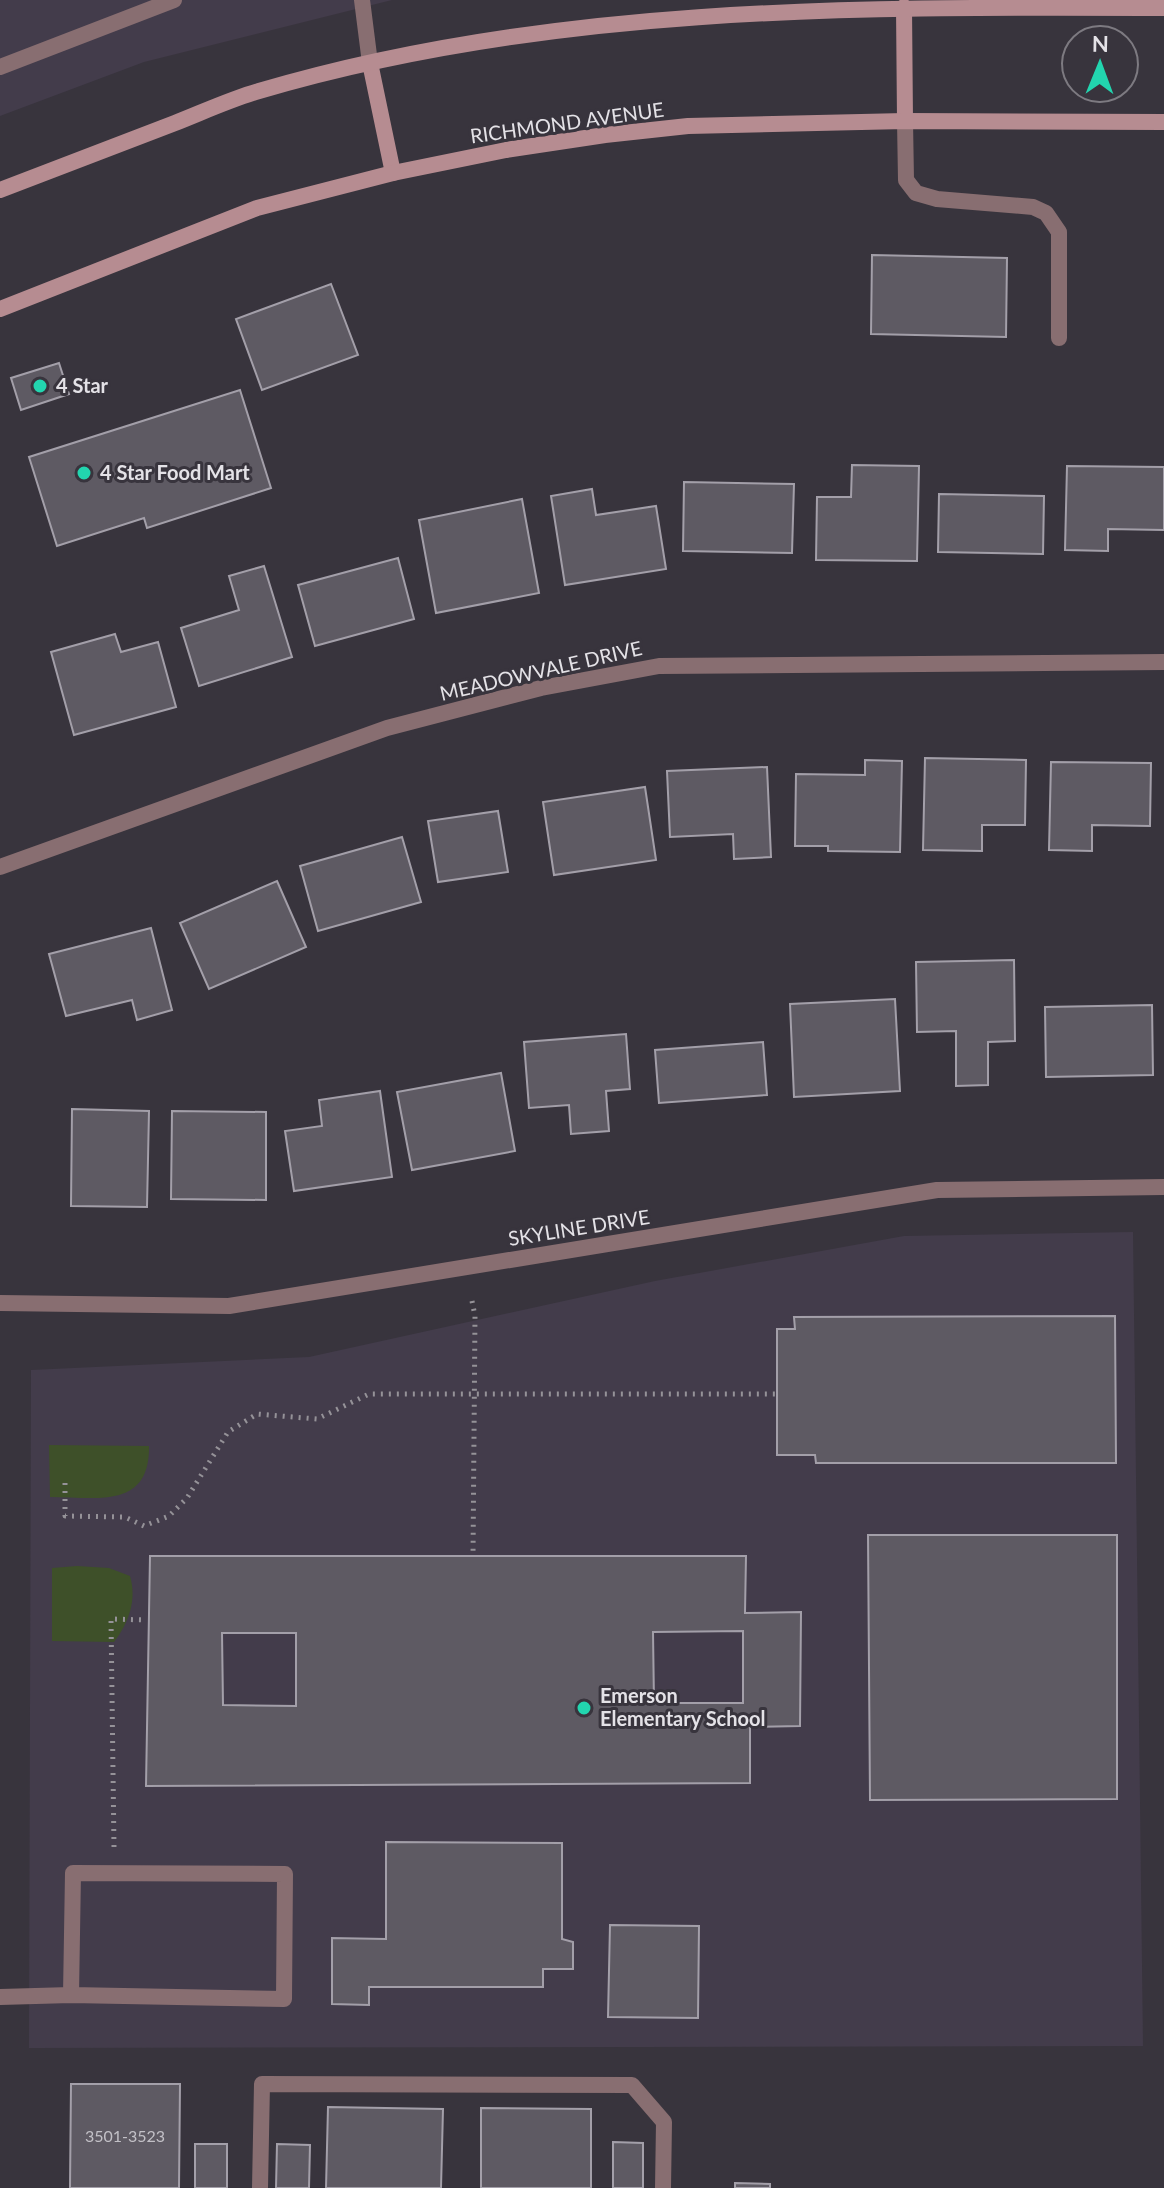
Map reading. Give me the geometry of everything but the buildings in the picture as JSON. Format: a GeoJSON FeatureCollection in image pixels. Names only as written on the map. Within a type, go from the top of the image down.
{"type":"FeatureCollection","features":[{"type":"Feature","properties":{"kind":"main road"},"geometry":{"type":"LineString","coordinates":[[0,190],[258,91],[370,63],[490,39],[752,7],[1063,4],[1164,8]]}},
{"type":"Feature","properties":{"kind":"main road"},"geometry":{"type":"LineString","coordinates":[[904,7],[905,121]]}},
{"type":"Feature","properties":{"kind":"main road"},"geometry":{"type":"LineString","coordinates":[[370,63],[393,173]]}},
{"type":"Feature","properties":{"kind":"main road","name":"RICHMOND AVENUE"},"geometry":{"type":"LineString","coordinates":[[0,309],[257,208],[393,173],[506,150],[688,126],[905,121],[1164,122]]}},
{"type":"Feature","properties":{"kind":"street"},"geometry":{"type":"LineString","coordinates":[[0,67],[174,0]]}},
{"type":"Feature","properties":{"kind":"street"},"geometry":{"type":"LineString","coordinates":[[362,0],[370,63]]}},
{"type":"Feature","properties":{"kind":"street"},"geometry":{"type":"LineString","coordinates":[[905,121],[906,180],[916,193],[937,199],[1033,207],[1046,213],[1059,232],[1059,338]]}},
{"type":"Feature","properties":{"kind":"street","name":"MEADOWVALE DRIVE"},"geometry":{"type":"LineString","coordinates":[[0,867],[387,728],[541,688],[659,666],[1164,662]]}},
{"type":"Feature","properties":{"kind":"street","name":"SKYLINE DRIVE"},"geometry":{"type":"LineString","coordinates":[[0,1303],[229,1306],[937,1190],[1164,1187]]}},
{"type":"Feature","properties":{"kind":"street"},"geometry":{"type":"LineString","coordinates":[[0,1997],[71,1995],[284,1999],[285,1874],[73,1873],[71,1995]]}},
{"type":"Feature","properties":{"kind":"street"},"geometry":{"type":"LineString","coordinates":[[260,2188],[262,2084],[308,2084],[632,2085],[664,2122],[663,2188]]}},
{"type":"Feature","properties":{"kind":"path"},"geometry":{"type":"LineString","coordinates":[[472,1301],[475,1316],[473,1556]]}},
{"type":"Feature","properties":{"kind":"path"},"geometry":{"type":"LineString","coordinates":[[65,1483],[65,1516],[125,1517],[144,1526],[169,1516],[187,1498],[228,1432],[257,1414],[317,1419],[369,1394],[777,1394]]}},
{"type":"Feature","properties":{"kind":"path"},"geometry":{"type":"LineString","coordinates":[[114,1874],[111,1619],[146,1620]]}},
{"type":"Feature","properties":{"kind":"shaded area"},"geometry":{"type":"Polygon","coordinates":[[[0,0],[392,0],[144,62],[0,116],[0,0]]]}},
{"type":"Feature","properties":{"kind":"shaded area","name":"Emerson Elementary School"},"geometry":{"type":"Polygon","coordinates":[[[1133,1232],[1143,2046],[29,2048],[31,1370],[309,1357],[655,1281],[904,1236],[1133,1232]]]}},
{"type":"Feature","properties":{"kind":"green space"},"geometry":{"type":"Polygon","coordinates":[[[49,1445],[149,1446],[147,1467],[140,1481],[117,1496],[50,1497],[49,1445]]]}},
{"type":"Feature","properties":{"kind":"green space"},"geometry":{"type":"Polygon","coordinates":[[[52,1568],[109,1568],[130,1576],[133,1594],[130,1610],[114,1642],[52,1641],[52,1568]]]}},
{"type":"Feature","properties":{"kind":"place","name":"4 Star"},"geometry":{"type":"Point","coordinates":[40,386]}},
{"type":"Feature","properties":{"kind":"place","name":"4 Star Food Mart"},"geometry":{"type":"Point","coordinates":[84,473]}},
{"type":"Feature","properties":{"kind":"place","name":"Emerson Elementary School"},"geometry":{"type":"Point","coordinates":[584,1708]}}]}
